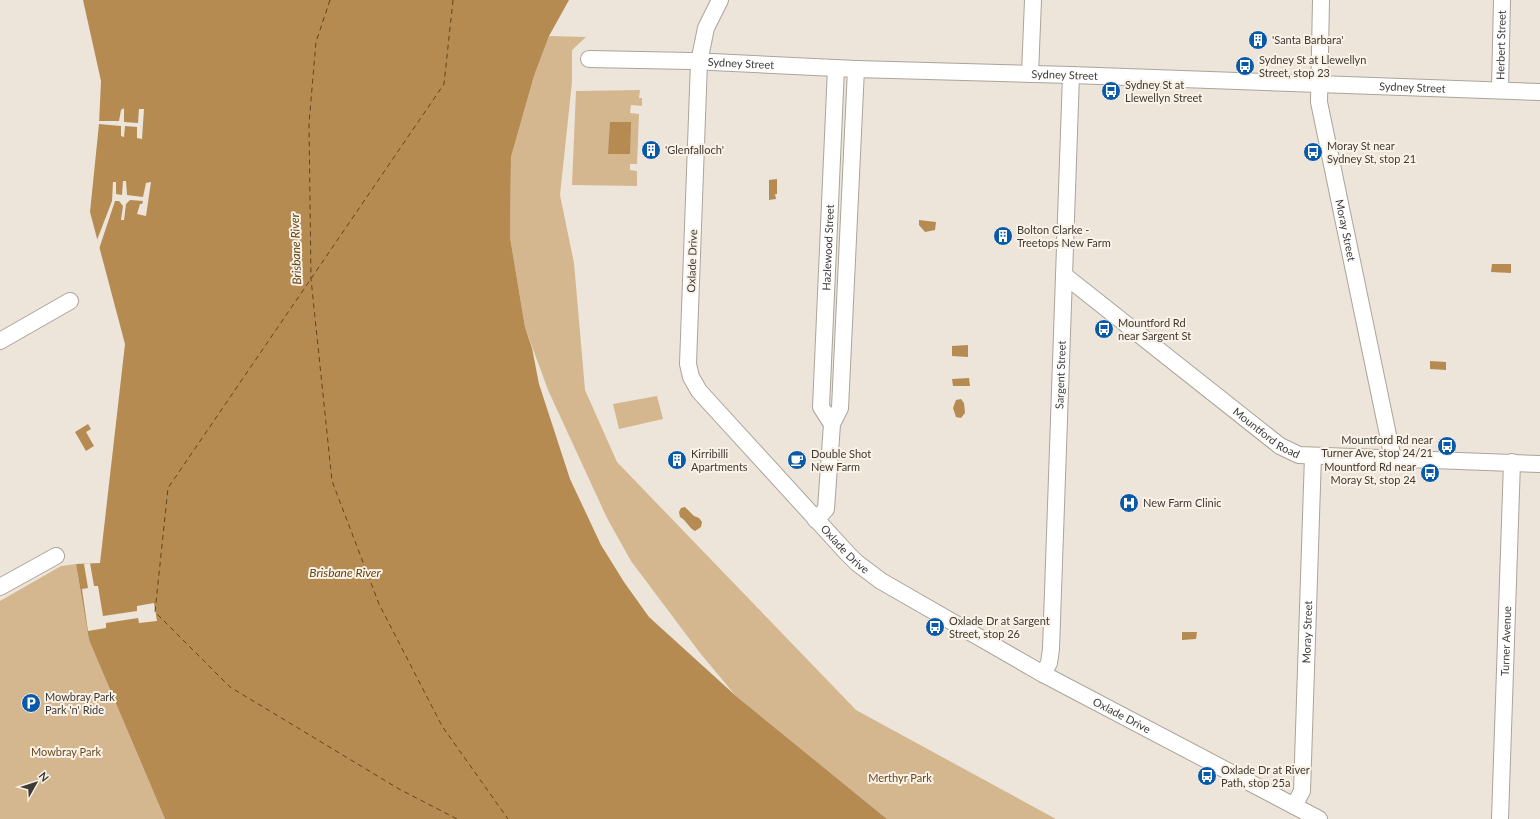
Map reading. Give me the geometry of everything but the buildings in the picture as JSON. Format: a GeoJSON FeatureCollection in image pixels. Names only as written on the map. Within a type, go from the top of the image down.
{"type":"FeatureCollection","features":[{"type":"Feature","properties":{"kind":"street","name":"Oxlade Drive"},"geometry":{"type":"LineString","coordinates":[[720,0],[706,28],[699,62],[688,364],[691,377],[699,391],[857,564],[881,582],[1043,674],[1319,819]]}},
{"type":"Feature","properties":{"kind":"street"},"geometry":{"type":"LineString","coordinates":[[1030,74],[1033,0]]}},
{"type":"Feature","properties":{"kind":"street","name":"Moray Street"},"geometry":{"type":"LineString","coordinates":[[1321,0],[1319,102],[1393,459]]}},
{"type":"Feature","properties":{"kind":"street","name":"Herbert Street"},"geometry":{"type":"LineString","coordinates":[[1500,89],[1502,0]]}},
{"type":"Feature","properties":{"kind":"street","name":"Sydney Street"},"geometry":{"type":"LineString","coordinates":[[589,59],[856,69],[1071,74],[1319,84],[1500,89],[1540,92]]}},
{"type":"Feature","properties":{"kind":"street","name":"Hazlewood Street"},"geometry":{"type":"LineString","coordinates":[[832,424],[821,407],[836,68]]}},
{"type":"Feature","properties":{"kind":"street","name":"Hazlewood Street"},"geometry":{"type":"LineString","coordinates":[[816,520],[826,509],[832,424],[840,408],[856,69]]}},
{"type":"Feature","properties":{"kind":"street","name":"Sargent Street"},"geometry":{"type":"LineString","coordinates":[[1043,674],[1049,664],[1051,649],[1071,74]]}},
{"type":"Feature","properties":{"kind":"street","name":"Mountford Road"},"geometry":{"type":"LineString","coordinates":[[1064,275],[1280,446],[1299,455],[1540,464]]}},
{"type":"Feature","properties":{"kind":"street"},"geometry":{"type":"LineString","coordinates":[[0,341],[70,301]]}},
{"type":"Feature","properties":{"kind":"street","name":"Moray Street"},"geometry":{"type":"LineString","coordinates":[[1294,806],[1302,791],[1313,456]]}},
{"type":"Feature","properties":{"kind":"street","name":"Turner Avenue"},"geometry":{"type":"LineString","coordinates":[[1500,819],[1512,462]]}},
{"type":"Feature","properties":{"kind":"street"},"geometry":{"type":"LineString","coordinates":[[0,587],[56,556]]}},
{"type":"Feature","properties":{"kind":"green space","name":"Merthyr Park"},"geometry":{"type":"Polygon","coordinates":[[[549,36],[586,37],[572,50],[572,82],[560,195],[574,263],[585,390],[617,462],[856,710],[1056,819],[887,819],[736,696],[700,653],[631,561],[607,518],[548,390],[525,327],[510,237],[511,157],[534,76],[549,36]]]}},
{"type":"Feature","properties":{"kind":"green space"},"geometry":{"type":"Polygon","coordinates":[[[640,90],[639,98],[642,98],[642,106],[631,105],[630,113],[639,114],[637,164],[630,164],[630,170],[637,171],[637,186],[572,185],[576,91],[640,90]]]}},
{"type":"Feature","properties":{"kind":"green space"},"geometry":{"type":"Polygon","coordinates":[[[657,396],[663,419],[619,429],[613,404],[657,396]]]}},
{"type":"Feature","properties":{"kind":"green space","name":"Mowbray Park"},"geometry":{"type":"Polygon","coordinates":[[[76,564],[89,640],[165,819],[0,819],[0,601],[61,566],[76,564]]]}},
{"type":"Feature","properties":{"kind":"water","name":"Brisbane River"},"geometry":{"type":"Polygon","coordinates":[[[83,0],[569,0],[549,36],[534,76],[511,157],[510,237],[525,327],[532,348],[539,384],[570,479],[601,545],[624,582],[649,617],[736,696],[887,819],[165,819],[89,640],[76,564],[100,563],[125,344],[90,212],[99,124],[101,81],[83,0]]]}},
{"type":"Feature","properties":{"kind":"water"},"geometry":{"type":"Polygon","coordinates":[[[610,122],[631,122],[630,154],[608,154],[610,122]]]}},
{"type":"Feature","properties":{"kind":"water"},"geometry":{"type":"Polygon","coordinates":[[[777,179],[777,194],[775,194],[776,199],[769,200],[769,180],[777,179]]]}},
{"type":"Feature","properties":{"kind":"water"},"geometry":{"type":"Polygon","coordinates":[[[919,220],[936,222],[935,230],[925,232],[919,225],[919,220]]]}},
{"type":"Feature","properties":{"kind":"water"},"geometry":{"type":"Polygon","coordinates":[[[1492,264],[1511,264],[1511,273],[1491,272],[1492,264]]]}},
{"type":"Feature","properties":{"kind":"water"},"geometry":{"type":"Polygon","coordinates":[[[968,345],[968,357],[952,356],[952,346],[968,345]]]}},
{"type":"Feature","properties":{"kind":"water"},"geometry":{"type":"Polygon","coordinates":[[[1430,361],[1446,362],[1446,370],[1430,369],[1430,361]]]}},
{"type":"Feature","properties":{"kind":"water"},"geometry":{"type":"Polygon","coordinates":[[[969,378],[970,386],[953,386],[952,379],[969,378]]]}},
{"type":"Feature","properties":{"kind":"water"},"geometry":{"type":"Polygon","coordinates":[[[961,399],[964,403],[965,413],[961,418],[956,417],[953,408],[956,400],[961,399]]]}},
{"type":"Feature","properties":{"kind":"water"},"geometry":{"type":"Polygon","coordinates":[[[88,424],[91,429],[86,432],[94,446],[86,451],[75,432],[88,424]]]}},
{"type":"Feature","properties":{"kind":"water"},"geometry":{"type":"Polygon","coordinates":[[[685,507],[702,522],[701,527],[695,531],[680,517],[679,512],[681,508],[685,507]]]}},
{"type":"Feature","properties":{"kind":"water"},"geometry":{"type":"Polygon","coordinates":[[[1182,632],[1197,632],[1196,639],[1182,640],[1182,632]]]}},
{"type":"Feature","properties":{"kind":"pier"},"geometry":{"type":"Polygon","coordinates":[[[124,108],[124,122],[138,123],[139,109],[144,109],[142,139],[137,138],[137,127],[125,126],[124,137],[121,136],[121,126],[99,124],[99,121],[119,121],[121,110],[124,108]]]}},
{"type":"Feature","properties":{"kind":"pier"},"geometry":{"type":"Polygon","coordinates":[[[123,181],[126,181],[127,195],[143,197],[146,183],[151,182],[146,216],[137,214],[140,204],[142,204],[143,201],[130,200],[126,204],[124,220],[121,220],[123,206],[119,201],[115,201],[99,249],[97,240],[112,201],[113,182],[116,182],[116,194],[122,195],[123,181]]]}},
{"type":"Feature","properties":{"kind":"pier"},"geometry":{"type":"Polygon","coordinates":[[[90,563],[94,586],[98,586],[103,616],[137,611],[137,606],[154,603],[157,621],[139,623],[138,618],[106,623],[106,628],[88,631],[82,589],[88,588],[84,564],[90,563]]]}},
{"type":"Feature","properties":{"kind":"ferry route"},"geometry":{"type":"LineString","coordinates":[[330,0],[316,42],[309,123],[311,279],[332,481],[379,604],[442,726],[508,819]]}},
{"type":"Feature","properties":{"kind":"ferry route"},"geometry":{"type":"LineString","coordinates":[[453,0],[444,84],[168,488],[155,612],[230,687],[399,789],[457,819]]}},
{"type":"Feature","properties":{"kind":"place","name":"'Santa Barbara'"},"geometry":{"type":"Point","coordinates":[1258,40]}},
{"type":"Feature","properties":{"kind":"place","name":"Sydney St at Llewellyn Street, stop 23"},"geometry":{"type":"Point","coordinates":[1245,66]}},
{"type":"Feature","properties":{"kind":"place","name":"Sydney St at Llewellyn Street"},"geometry":{"type":"Point","coordinates":[1111,91]}},
{"type":"Feature","properties":{"kind":"place","name":"'Glenfalloch'"},"geometry":{"type":"Point","coordinates":[651,150]}},
{"type":"Feature","properties":{"kind":"place","name":"Moray St near Sydney St, stop 21"},"geometry":{"type":"Point","coordinates":[1313,152]}},
{"type":"Feature","properties":{"kind":"place","name":"Bolton Clarke - Treetops New Farm"},"geometry":{"type":"Point","coordinates":[1003,236]}},
{"type":"Feature","properties":{"kind":"place","name":"Mountford Rd near Sargent St"},"geometry":{"type":"Point","coordinates":[1104,329]}},
{"type":"Feature","properties":{"kind":"place","name":"Mountford Rd near Turner Ave, stop 24/21"},"geometry":{"type":"Point","coordinates":[1447,446]}},
{"type":"Feature","properties":{"kind":"place","name":"Kirribilli Apartments"},"geometry":{"type":"Point","coordinates":[677,460]}},
{"type":"Feature","properties":{"kind":"place","name":"Double Shot New Farm"},"geometry":{"type":"Point","coordinates":[797,460]}},
{"type":"Feature","properties":{"kind":"place","name":"Mountford Rd near Moray St, stop 24"},"geometry":{"type":"Point","coordinates":[1430,473]}},
{"type":"Feature","properties":{"kind":"place","name":"New Farm Clinic"},"geometry":{"type":"Point","coordinates":[1129,503]}},
{"type":"Feature","properties":{"kind":"place","name":"Oxlade Dr at Sargent Street, stop 26"},"geometry":{"type":"Point","coordinates":[935,627]}},
{"type":"Feature","properties":{"kind":"place","name":"Mowbray Park Park 'n' Ride"},"geometry":{"type":"Point","coordinates":[31,703]}},
{"type":"Feature","properties":{"kind":"place","name":"Oxlade Dr at River Path, stop 25a"},"geometry":{"type":"Point","coordinates":[1207,776]}}]}
